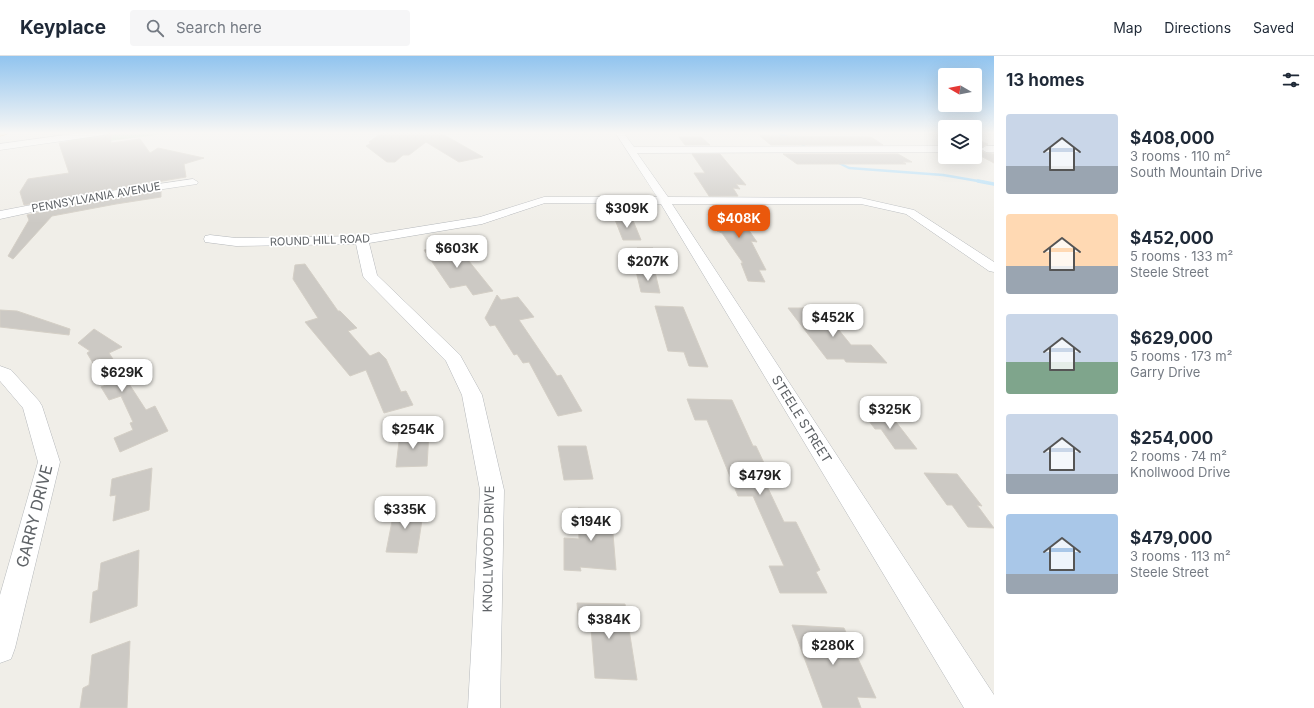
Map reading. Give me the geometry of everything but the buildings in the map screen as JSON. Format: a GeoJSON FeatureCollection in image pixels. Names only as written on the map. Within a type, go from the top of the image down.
{"type":"FeatureCollection","features":[{"type":"Feature","properties":{"kind":"street","name":"STEELE STREET"},"geometry":{"type":"LineString","coordinates":[[639,162],[983,708]]}},
{"type":"Feature","properties":{"kind":"street","name":"PENNSYLVANIA AVENUE"},"geometry":{"type":"LineString","coordinates":[[0,214],[83,198],[193,182]]}},
{"type":"Feature","properties":{"kind":"street","name":"ROUND HILL ROAD"},"geometry":{"type":"LineString","coordinates":[[210,240],[236,242],[362,240],[482,220],[544,200],[861,201],[875,202],[910,212],[994,268]]}},
{"type":"Feature","properties":{"kind":"street","name":"KNOLLWOOD DRIVE"},"geometry":{"type":"LineString","coordinates":[[362,240],[370,276],[454,359],[472,395],[492,490],[484,708]]}},
{"type":"Feature","properties":{"kind":"street","name":"GARRY DRIVE"},"geometry":{"type":"LineString","coordinates":[[0,372],[4,374],[32,406],[49,462],[0,648]]}},
{"type":"Feature","properties":{"kind":"waterway"},"geometry":{"type":"LineString","coordinates":[[838,162],[849,168],[943,175],[984,182]]}},
{"type":"Feature","properties":{"kind":"waterway"},"geometry":{"type":"LineString","coordinates":[[978,181],[994,184]]}}]}
